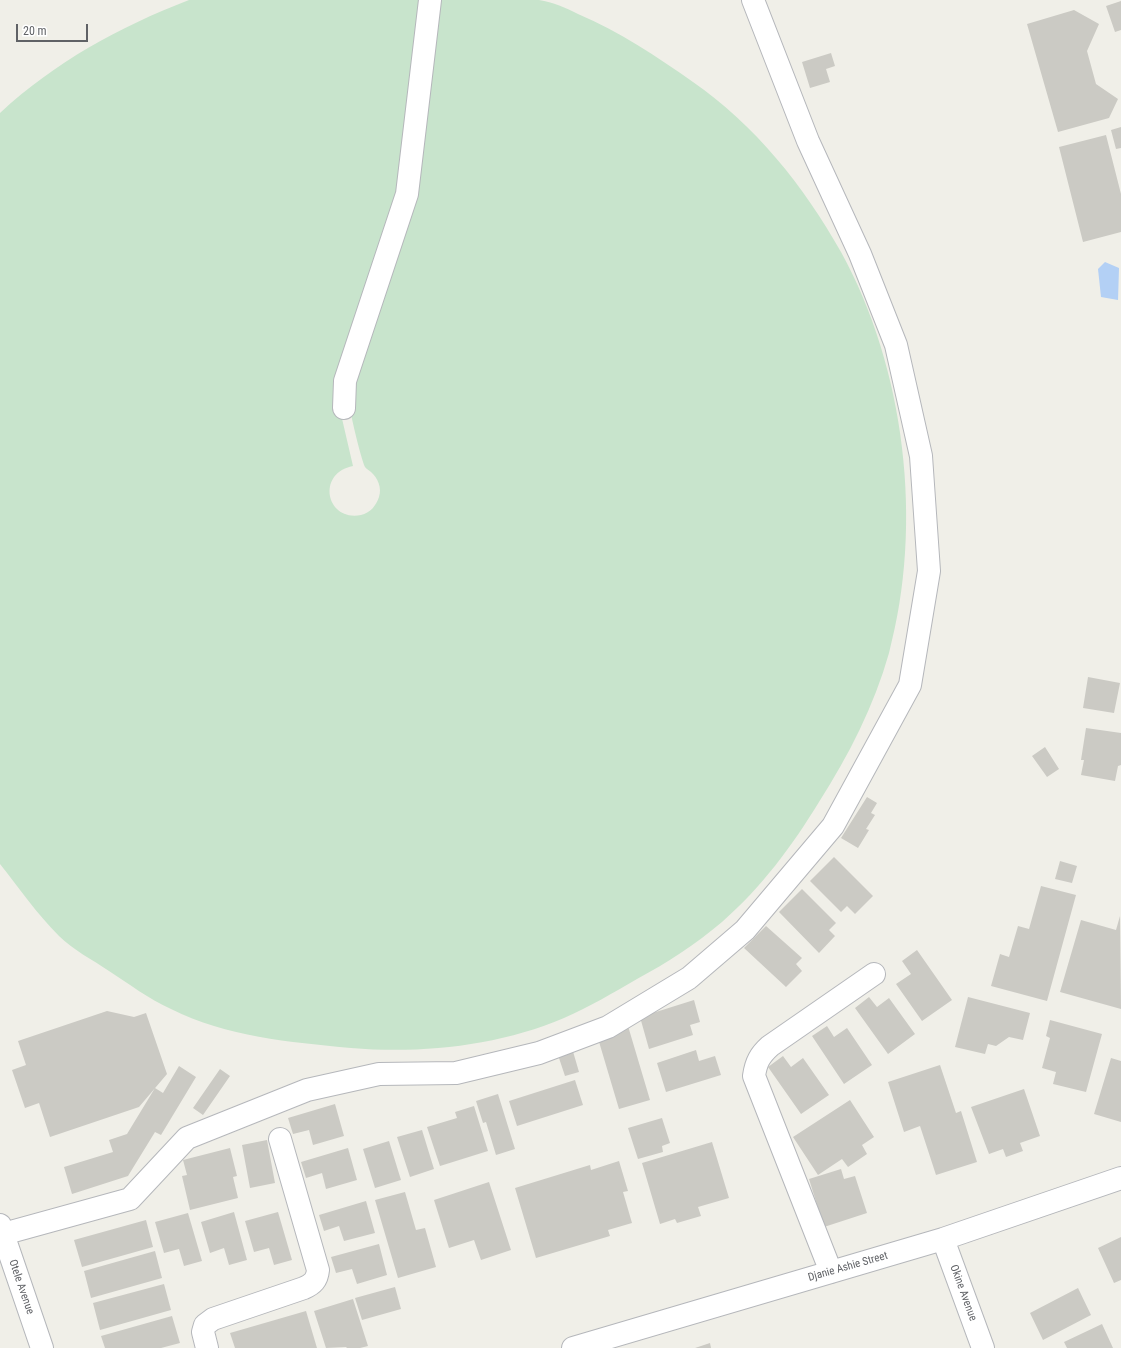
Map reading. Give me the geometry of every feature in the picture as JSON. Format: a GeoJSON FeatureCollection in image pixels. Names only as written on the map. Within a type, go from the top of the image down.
{"type":"FeatureCollection","features":[{"type":"Feature","properties":{"kind":"street"},"geometry":{"type":"LineString","coordinates":[[344,408],[345,381],[407,194],[430,0]]}},
{"type":"Feature","properties":{"kind":"street"},"geometry":{"type":"LineString","coordinates":[[2,1230],[130,1199],[187,1138],[307,1090],[380,1074],[456,1073],[539,1053],[608,1027],[689,978],[745,930],[834,826],[910,686],[929,571],[921,456],[896,345],[860,254],[808,141],[753,0]]}},
{"type":"Feature","properties":{"kind":"street"},"geometry":{"type":"LineString","coordinates":[[831,1272],[754,1076],[756,1064],[761,1054],[770,1046],[874,974]]}},
{"type":"Feature","properties":{"kind":"street"},"geometry":{"type":"LineString","coordinates":[[207,1348],[204,1332],[205,1325],[213,1319],[304,1288],[315,1281],[317,1276],[318,1270],[280,1139]]}},
{"type":"Feature","properties":{"kind":"street","name":"Djanie Ashie Street"},"geometry":{"type":"LineString","coordinates":[[573,1348],[943,1239],[1121,1178]]}},
{"type":"Feature","properties":{"kind":"street","name":"Otele Avenue"},"geometry":{"type":"LineString","coordinates":[[2,1230],[42,1348]]}},
{"type":"Feature","properties":{"kind":"street","name":"Okine Avenue"},"geometry":{"type":"LineString","coordinates":[[943,1239],[983,1348]]}},
{"type":"Feature","properties":{"kind":"green space"},"geometry":{"type":"Polygon","coordinates":[[[189,0],[425,0],[401,193],[340,410],[353,466],[341,470],[334,478],[330,486],[330,496],[333,504],[340,511],[349,515],[364,514],[370,511],[374,506],[380,494],[380,487],[377,480],[365,467],[356,438],[350,408],[352,380],[413,195],[436,0],[539,0],[564,7],[637,45],[679,72],[716,99],[737,117],[776,158],[811,204],[827,228],[841,252],[863,297],[880,345],[894,396],[902,448],[906,500],[905,552],[900,603],[889,653],[876,692],[860,730],[809,818],[787,850],[737,909],[681,953],[610,995],[564,1018],[539,1028],[459,1046],[432,1049],[378,1050],[259,1037],[214,1026],[192,1018],[155,1001],[70,946],[43,919],[0,864],[0,113],[43,78],[89,48],[138,22],[189,0]]]}},
{"type":"Feature","properties":{"kind":"water"},"geometry":{"type":"Polygon","coordinates":[[[1105,262],[1119,268],[1118,300],[1101,297],[1098,269],[1105,262]]]}},
{"type":"Feature","properties":{"kind":"building"},"geometry":{"type":"Polygon","coordinates":[[[1121,1],[1121,30],[1115,32],[1106,6],[1121,1]]]}},
{"type":"Feature","properties":{"kind":"building"},"geometry":{"type":"Polygon","coordinates":[[[1074,10],[1099,24],[1087,51],[1096,84],[1118,99],[1109,118],[1058,132],[1027,24],[1074,10]]]}},
{"type":"Feature","properties":{"kind":"building"},"geometry":{"type":"Polygon","coordinates":[[[831,53],[835,66],[826,69],[830,82],[810,88],[802,62],[831,53]]]}},
{"type":"Feature","properties":{"kind":"building"},"geometry":{"type":"Polygon","coordinates":[[[1121,127],[1121,148],[1116,149],[1111,130],[1121,127]]]}},
{"type":"Feature","properties":{"kind":"building"},"geometry":{"type":"Polygon","coordinates":[[[1106,135],[1121,194],[1121,232],[1083,242],[1059,147],[1106,135]]]}},
{"type":"Feature","properties":{"kind":"building"},"geometry":{"type":"Polygon","coordinates":[[[1088,677],[1120,683],[1114,713],[1083,708],[1088,677]]]}},
{"type":"Feature","properties":{"kind":"building"},"geometry":{"type":"Polygon","coordinates":[[[1086,728],[1121,733],[1121,765],[1118,766],[1115,781],[1081,775],[1084,760],[1081,760],[1086,728]]]}},
{"type":"Feature","properties":{"kind":"building"},"geometry":{"type":"Polygon","coordinates":[[[1045,747],[1059,769],[1047,777],[1032,756],[1045,747]]]}},
{"type":"Feature","properties":{"kind":"building"},"geometry":{"type":"Polygon","coordinates":[[[867,797],[877,803],[871,813],[875,815],[866,829],[869,830],[858,848],[841,838],[867,797]]]}},
{"type":"Feature","properties":{"kind":"building"},"geometry":{"type":"Polygon","coordinates":[[[834,857],[873,896],[855,914],[847,906],[841,912],[810,881],[834,857]]]}},
{"type":"Feature","properties":{"kind":"building"},"geometry":{"type":"Polygon","coordinates":[[[1060,861],[1077,866],[1072,883],[1055,879],[1060,861]]]}},
{"type":"Feature","properties":{"kind":"building"},"geometry":{"type":"Polygon","coordinates":[[[1041,886],[1076,895],[1047,1001],[991,986],[1000,954],[1009,957],[1018,926],[1029,929],[1041,886]]]}},
{"type":"Feature","properties":{"kind":"building"},"geometry":{"type":"Polygon","coordinates":[[[802,889],[836,923],[829,930],[835,936],[819,953],[779,912],[802,889]]]}},
{"type":"Feature","properties":{"kind":"building"},"geometry":{"type":"Polygon","coordinates":[[[1120,916],[1121,1009],[1060,992],[1081,920],[1116,930],[1120,916]]]}},
{"type":"Feature","properties":{"kind":"building"},"geometry":{"type":"Polygon","coordinates":[[[766,926],[802,958],[796,964],[802,971],[786,987],[744,948],[766,926]]]}},
{"type":"Feature","properties":{"kind":"building"},"geometry":{"type":"Polygon","coordinates":[[[917,950],[952,1000],[922,1021],[896,984],[911,974],[902,961],[917,950]]]}},
{"type":"Feature","properties":{"kind":"building"},"geometry":{"type":"Polygon","coordinates":[[[869,997],[877,1007],[889,998],[915,1034],[888,1054],[855,1008],[869,997]]]}},
{"type":"Feature","properties":{"kind":"building"},"geometry":{"type":"Polygon","coordinates":[[[968,997],[1030,1013],[1023,1040],[1009,1037],[996,1046],[988,1044],[985,1054],[955,1047],[968,997]]]}},
{"type":"Feature","properties":{"kind":"building"},"geometry":{"type":"Polygon","coordinates":[[[694,1000],[700,1022],[690,1025],[693,1035],[649,1049],[640,1017],[694,1000]]]}},
{"type":"Feature","properties":{"kind":"building"},"geometry":{"type":"Polygon","coordinates":[[[107,1011],[134,1017],[146,1013],[167,1074],[139,1107],[50,1137],[39,1103],[25,1108],[12,1070],[26,1065],[18,1041],[107,1011]]]}},
{"type":"Feature","properties":{"kind":"building"},"geometry":{"type":"Polygon","coordinates":[[[1050,1020],[1102,1034],[1086,1092],[1053,1084],[1056,1072],[1042,1068],[1050,1038],[1046,1036],[1050,1020]]]}},
{"type":"Feature","properties":{"kind":"building"},"geometry":{"type":"Polygon","coordinates":[[[628,1026],[650,1100],[619,1109],[597,1035],[628,1026]]]}},
{"type":"Feature","properties":{"kind":"building"},"geometry":{"type":"Polygon","coordinates":[[[827,1026],[834,1037],[847,1028],[872,1065],[844,1084],[812,1036],[827,1026]]]}},
{"type":"Feature","properties":{"kind":"building"},"geometry":{"type":"Polygon","coordinates":[[[572,1048],[579,1072],[565,1076],[557,1052],[572,1048]]]}},
{"type":"Feature","properties":{"kind":"building"},"geometry":{"type":"Polygon","coordinates":[[[696,1050],[699,1061],[715,1056],[721,1075],[666,1092],[657,1063],[696,1050]]]}},
{"type":"Feature","properties":{"kind":"building"},"geometry":{"type":"Polygon","coordinates":[[[783,1056],[791,1067],[803,1058],[829,1095],[801,1114],[768,1067],[783,1056]]]}},
{"type":"Feature","properties":{"kind":"building"},"geometry":{"type":"Polygon","coordinates":[[[1111,1058],[1121,1061],[1121,1122],[1094,1114],[1111,1058]]]}},
{"type":"Feature","properties":{"kind":"building"},"geometry":{"type":"Polygon","coordinates":[[[940,1065],[956,1113],[961,1111],[977,1162],[936,1175],[920,1126],[904,1132],[888,1082],[940,1065]]]}},
{"type":"Feature","properties":{"kind":"building"},"geometry":{"type":"Polygon","coordinates":[[[179,1066],[196,1077],[161,1135],[155,1132],[128,1176],[72,1194],[64,1167],[113,1152],[109,1140],[127,1134],[155,1088],[163,1093],[179,1066]]]}},
{"type":"Feature","properties":{"kind":"building"},"geometry":{"type":"Polygon","coordinates":[[[220,1069],[230,1076],[203,1115],[193,1108],[220,1069]]]}},
{"type":"Feature","properties":{"kind":"building"},"geometry":{"type":"Polygon","coordinates":[[[575,1080],[583,1105],[517,1126],[509,1101],[575,1080]]]}},
{"type":"Feature","properties":{"kind":"building"},"geometry":{"type":"Polygon","coordinates":[[[1024,1089],[1040,1136],[1020,1143],[1023,1151],[1006,1157],[1003,1149],[989,1154],[971,1107],[1024,1089]]]}},
{"type":"Feature","properties":{"kind":"building"},"geometry":{"type":"Polygon","coordinates":[[[498,1094],[515,1149],[496,1155],[486,1122],[483,1123],[476,1101],[498,1094]]]}},
{"type":"Feature","properties":{"kind":"building"},"geometry":{"type":"Polygon","coordinates":[[[850,1100],[874,1137],[862,1145],[867,1154],[848,1167],[842,1159],[818,1175],[793,1137],[850,1100]]]}},
{"type":"Feature","properties":{"kind":"building"},"geometry":{"type":"Polygon","coordinates":[[[335,1104],[344,1136],[313,1145],[309,1130],[293,1134],[288,1118],[335,1104]]]}},
{"type":"Feature","properties":{"kind":"building"},"geometry":{"type":"Polygon","coordinates":[[[474,1106],[488,1151],[440,1166],[427,1127],[457,1118],[455,1112],[474,1106]]]}},
{"type":"Feature","properties":{"kind":"building"},"geometry":{"type":"Polygon","coordinates":[[[662,1118],[670,1143],[662,1146],[663,1152],[638,1159],[628,1128],[662,1118]]]}},
{"type":"Feature","properties":{"kind":"building"},"geometry":{"type":"Polygon","coordinates":[[[422,1130],[434,1169],[410,1177],[397,1137],[422,1130]]]}},
{"type":"Feature","properties":{"kind":"building"},"geometry":{"type":"Polygon","coordinates":[[[267,1140],[275,1183],[250,1188],[242,1145],[267,1140]]]}},
{"type":"Feature","properties":{"kind":"building"},"geometry":{"type":"Polygon","coordinates":[[[389,1141],[401,1180],[375,1188],[363,1149],[389,1141]]]}},
{"type":"Feature","properties":{"kind":"building"},"geometry":{"type":"Polygon","coordinates":[[[712,1142],[729,1198],[698,1207],[701,1216],[677,1223],[675,1219],[660,1224],[642,1163],[712,1142]]]}},
{"type":"Feature","properties":{"kind":"building"},"geometry":{"type":"Polygon","coordinates":[[[230,1148],[237,1176],[233,1177],[238,1198],[190,1210],[182,1176],[187,1175],[183,1160],[230,1148]]]}},
{"type":"Feature","properties":{"kind":"building"},"geometry":{"type":"Polygon","coordinates":[[[348,1148],[357,1180],[326,1189],[322,1173],[306,1178],[301,1162],[348,1148]]]}},
{"type":"Feature","properties":{"kind":"building"},"geometry":{"type":"Polygon","coordinates":[[[619,1161],[628,1191],[623,1192],[632,1223],[608,1230],[610,1236],[536,1258],[515,1188],[590,1165],[591,1170],[619,1161]]]}},
{"type":"Feature","properties":{"kind":"building"},"geometry":{"type":"Polygon","coordinates":[[[841,1169],[844,1179],[855,1176],[867,1213],[824,1227],[809,1179],[841,1169]]]}},
{"type":"Feature","properties":{"kind":"building"},"geometry":{"type":"Polygon","coordinates":[[[489,1182],[511,1250],[481,1260],[474,1240],[449,1248],[434,1200],[489,1182]]]}},
{"type":"Feature","properties":{"kind":"building"},"geometry":{"type":"Polygon","coordinates":[[[405,1192],[416,1230],[425,1228],[436,1267],[398,1278],[375,1200],[405,1192]]]}},
{"type":"Feature","properties":{"kind":"building"},"geometry":{"type":"Polygon","coordinates":[[[366,1201],[375,1233],[344,1241],[339,1226],[324,1231],[319,1215],[366,1201]]]}},
{"type":"Feature","properties":{"kind":"building"},"geometry":{"type":"Polygon","coordinates":[[[234,1212],[247,1260],[229,1265],[224,1248],[210,1253],[201,1222],[234,1212]]]}},
{"type":"Feature","properties":{"kind":"building"},"geometry":{"type":"Polygon","coordinates":[[[278,1212],[292,1260],[274,1265],[269,1248],[254,1252],[245,1221],[278,1212]]]}},
{"type":"Feature","properties":{"kind":"building"},"geometry":{"type":"Polygon","coordinates":[[[188,1213],[202,1261],[184,1266],[179,1249],[164,1253],[155,1222],[188,1213]]]}},
{"type":"Feature","properties":{"kind":"building"},"geometry":{"type":"Polygon","coordinates":[[[146,1220],[153,1247],[82,1267],[74,1240],[146,1220]]]}},
{"type":"Feature","properties":{"kind":"building"},"geometry":{"type":"Polygon","coordinates":[[[1121,1237],[1121,1280],[1114,1283],[1098,1248],[1121,1237]]]}},
{"type":"Feature","properties":{"kind":"building"},"geometry":{"type":"Polygon","coordinates":[[[379,1244],[387,1275],[357,1284],[352,1269],[336,1273],[331,1257],[379,1244]]]}},
{"type":"Feature","properties":{"kind":"building"},"geometry":{"type":"Polygon","coordinates":[[[155,1251],[162,1278],[91,1298],[84,1271],[155,1251]]]}},
{"type":"Feature","properties":{"kind":"building"},"geometry":{"type":"Polygon","coordinates":[[[164,1284],[171,1310],[100,1330],[93,1303],[164,1284]]]}},
{"type":"Feature","properties":{"kind":"building"},"geometry":{"type":"Polygon","coordinates":[[[395,1287],[401,1309],[362,1320],[355,1298],[395,1287]]]}},
{"type":"Feature","properties":{"kind":"building"},"geometry":{"type":"Polygon","coordinates":[[[1078,1288],[1091,1315],[1043,1340],[1030,1313],[1078,1288]]]}},
{"type":"Feature","properties":{"kind":"building"},"geometry":{"type":"Polygon","coordinates":[[[353,1299],[368,1346],[360,1348],[326,1348],[314,1311],[353,1299]]]}},
{"type":"Feature","properties":{"kind":"building"},"geometry":{"type":"Polygon","coordinates":[[[306,1311],[317,1348],[235,1348],[230,1333],[306,1311]]]}},
{"type":"Feature","properties":{"kind":"building"},"geometry":{"type":"Polygon","coordinates":[[[172,1316],[180,1343],[161,1348],[105,1348],[101,1336],[172,1316]]]}},
{"type":"Feature","properties":{"kind":"building"},"geometry":{"type":"Polygon","coordinates":[[[1102,1324],[1113,1348],[1067,1348],[1064,1342],[1102,1324]]]}},
{"type":"Feature","properties":{"kind":"building"},"geometry":{"type":"Polygon","coordinates":[[[710,1343],[711,1348],[695,1348],[710,1343]]]}}]}
